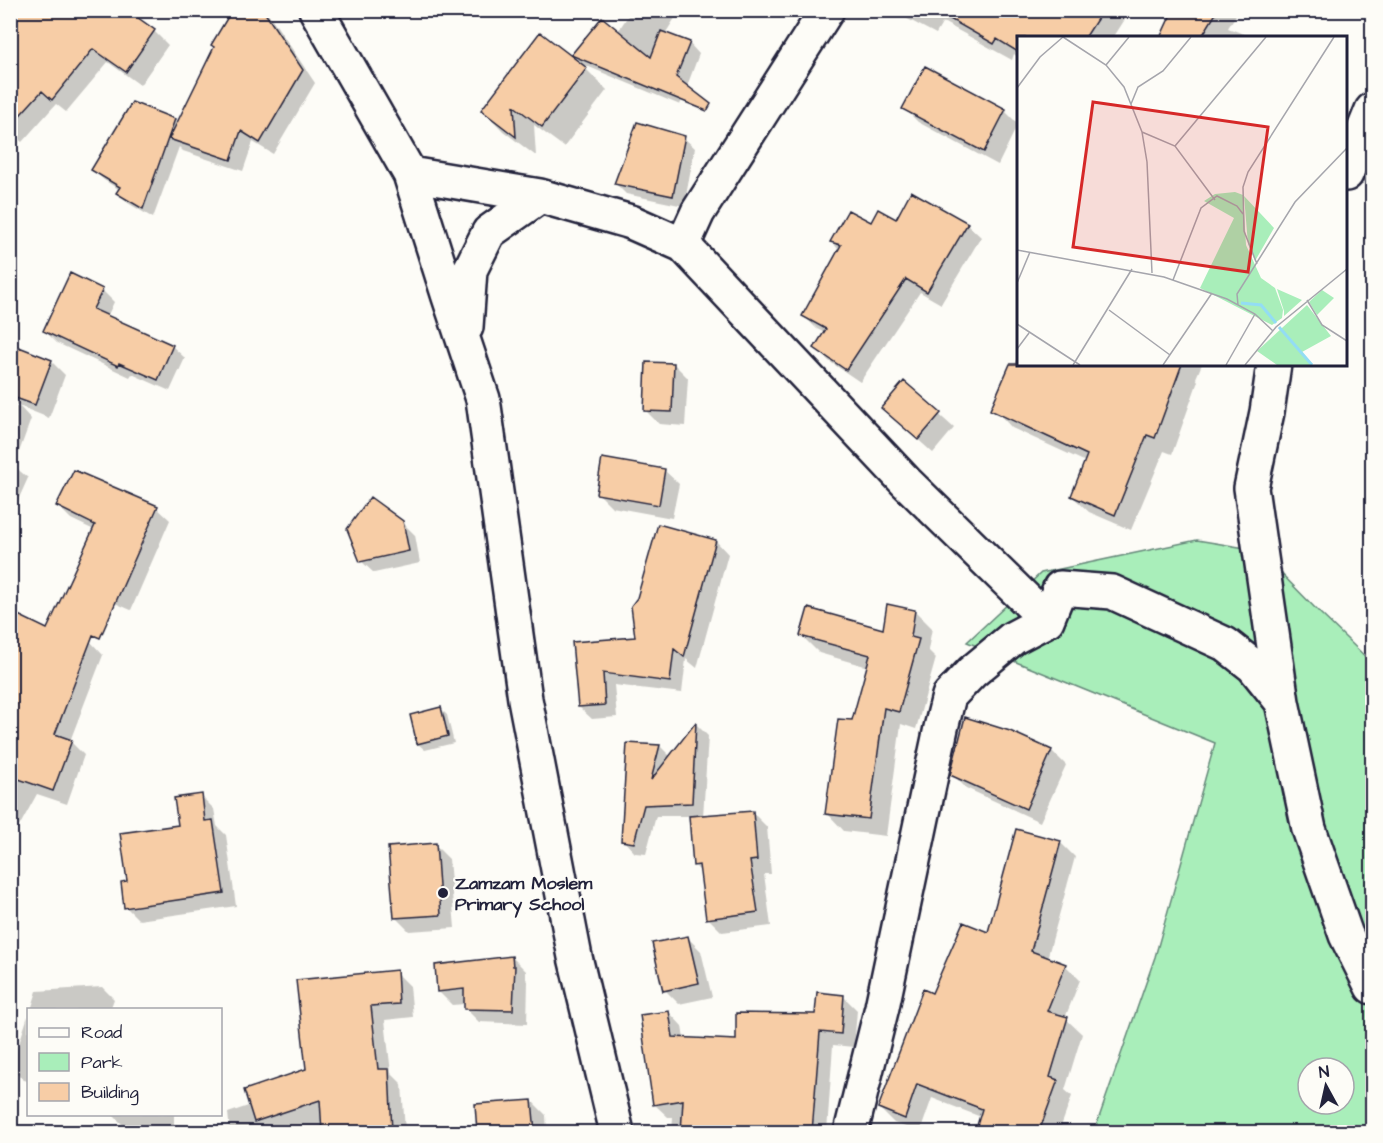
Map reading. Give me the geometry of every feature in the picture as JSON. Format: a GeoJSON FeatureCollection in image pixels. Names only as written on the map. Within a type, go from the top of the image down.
{"type":"FeatureCollection","features":[{"type":"Feature","properties":{"kind":"street"},"geometry":{"type":"LineString","coordinates":[[316,10],[410,174],[483,399],[525,699],[575,957],[617,1132]]}},
{"type":"Feature","properties":{"kind":"street"},"geometry":{"type":"LineString","coordinates":[[682,245],[698,212],[827,10]]}},
{"type":"Feature","properties":{"kind":"street"},"geometry":{"type":"LineString","coordinates":[[1347,172],[1372,110]]}},
{"type":"Feature","properties":{"kind":"street"},"geometry":{"type":"LineString","coordinates":[[410,174],[540,196],[631,222],[682,245],[906,482],[1047,620]]}},
{"type":"Feature","properties":{"kind":"street"},"geometry":{"type":"LineString","coordinates":[[464,344],[470,270],[489,232],[540,196]]}},
{"type":"Feature","properties":{"kind":"street"},"geometry":{"type":"LineString","coordinates":[[1274,366],[1268,412],[1251,488],[1282,702],[1309,829],[1346,935],[1372,987]]}},
{"type":"Feature","properties":{"kind":"street"},"geometry":{"type":"LineString","coordinates":[[851,1132],[882,1007],[941,728],[950,696],[972,672],[1013,638],[1047,620],[1060,588],[1112,592],[1225,644],[1253,666],[1282,702]]}},
{"type":"Feature","properties":{"kind":"green space"},"geometry":{"type":"Polygon","coordinates":[[[1197,540],[1257,550],[1275,693],[1372,995],[1372,1132],[1094,1132],[1155,957],[1215,743],[967,642],[1041,573],[1197,540]]]}},
{"type":"Feature","properties":{"kind":"green space"},"geometry":{"type":"Polygon","coordinates":[[[1271,563],[1372,663],[1372,963],[1317,827],[1271,563]]]}},
{"type":"Feature","properties":{"kind":"building"},"geometry":{"type":"Polygon","coordinates":[[[10,10],[127,10],[155,30],[126,72],[93,49],[52,100],[42,91],[10,126],[10,10]]]}},
{"type":"Feature","properties":{"kind":"building"},"geometry":{"type":"Polygon","coordinates":[[[232,10],[263,10],[303,70],[260,143],[241,131],[231,160],[169,139],[214,47],[211,45],[232,10]]]}},
{"type":"Feature","properties":{"kind":"building"},"geometry":{"type":"Polygon","coordinates":[[[934,10],[1103,10],[1086,36],[1017,36],[1017,51],[997,39],[994,44],[934,10]]]}},
{"type":"Feature","properties":{"kind":"building"},"geometry":{"type":"Polygon","coordinates":[[[1173,10],[1218,10],[1202,36],[1161,36],[1173,10]]]}},
{"type":"Feature","properties":{"kind":"building"},"geometry":{"type":"Polygon","coordinates":[[[602,17],[651,57],[661,31],[690,42],[676,77],[711,104],[707,111],[571,55],[602,17]]]}},
{"type":"Feature","properties":{"kind":"building"},"geometry":{"type":"Polygon","coordinates":[[[540,32],[587,68],[542,127],[514,106],[516,137],[481,110],[540,32]]]}},
{"type":"Feature","properties":{"kind":"building"},"geometry":{"type":"Polygon","coordinates":[[[925,66],[1006,109],[984,152],[902,109],[925,66]]]}},
{"type":"Feature","properties":{"kind":"building"},"geometry":{"type":"Polygon","coordinates":[[[132,102],[175,119],[143,209],[116,193],[120,187],[91,170],[132,102]]]}},
{"type":"Feature","properties":{"kind":"building"},"geometry":{"type":"Polygon","coordinates":[[[637,122],[685,136],[673,196],[614,184],[637,122]]]}},
{"type":"Feature","properties":{"kind":"building"},"geometry":{"type":"Polygon","coordinates":[[[911,191],[968,223],[927,292],[906,279],[846,370],[814,348],[826,329],[802,316],[841,245],[830,242],[848,210],[871,222],[878,209],[896,219],[911,191]]]}},
{"type":"Feature","properties":{"kind":"building"},"geometry":{"type":"Polygon","coordinates":[[[70,273],[103,289],[93,309],[173,345],[158,380],[119,363],[118,366],[43,331],[70,273]]]}},
{"type":"Feature","properties":{"kind":"building"},"geometry":{"type":"Polygon","coordinates":[[[19,347],[52,360],[35,405],[10,396],[10,369],[19,347]]]}},
{"type":"Feature","properties":{"kind":"building"},"geometry":{"type":"Polygon","coordinates":[[[646,362],[674,363],[672,412],[644,411],[646,362]]]}},
{"type":"Feature","properties":{"kind":"building"},"geometry":{"type":"Polygon","coordinates":[[[1010,364],[1017,364],[1017,366],[1181,366],[1155,438],[1147,435],[1115,515],[1071,496],[1087,455],[990,410],[1010,364]]]}},
{"type":"Feature","properties":{"kind":"building"},"geometry":{"type":"Polygon","coordinates":[[[904,381],[941,413],[918,440],[881,408],[904,381]]]}},
{"type":"Feature","properties":{"kind":"building"},"geometry":{"type":"Polygon","coordinates":[[[602,458],[665,469],[659,505],[596,494],[602,458]]]}},
{"type":"Feature","properties":{"kind":"building"},"geometry":{"type":"Polygon","coordinates":[[[74,470],[158,506],[100,638],[93,635],[55,734],[72,740],[53,791],[10,776],[10,611],[47,629],[95,525],[56,506],[74,470]]]}},
{"type":"Feature","properties":{"kind":"building"},"geometry":{"type":"Polygon","coordinates":[[[370,497],[403,521],[409,551],[360,562],[347,529],[370,497]]]}},
{"type":"Feature","properties":{"kind":"building"},"geometry":{"type":"Polygon","coordinates":[[[658,524],[716,540],[684,657],[674,649],[670,682],[603,673],[605,705],[578,707],[572,642],[635,637],[631,606],[637,598],[658,524]]]}},
{"type":"Feature","properties":{"kind":"building"},"geometry":{"type":"Polygon","coordinates":[[[887,604],[915,610],[911,637],[919,639],[899,712],[884,708],[869,819],[825,814],[838,719],[852,720],[870,655],[800,636],[808,608],[883,629],[887,604]]]}},
{"type":"Feature","properties":{"kind":"building"},"geometry":{"type":"Polygon","coordinates":[[[441,707],[448,736],[417,744],[410,715],[441,707]]]}},
{"type":"Feature","properties":{"kind":"building"},"geometry":{"type":"Polygon","coordinates":[[[965,717],[1010,731],[1052,750],[1026,809],[950,775],[965,717]]]}},
{"type":"Feature","properties":{"kind":"building"},"geometry":{"type":"Polygon","coordinates":[[[696,722],[692,803],[644,805],[634,843],[621,841],[627,743],[660,745],[651,780],[696,722]]]}},
{"type":"Feature","properties":{"kind":"building"},"geometry":{"type":"Polygon","coordinates":[[[202,794],[205,821],[213,820],[224,893],[124,908],[121,882],[127,881],[120,833],[178,825],[174,798],[202,794]]]}},
{"type":"Feature","properties":{"kind":"building"},"geometry":{"type":"Polygon","coordinates":[[[753,811],[757,860],[750,861],[758,912],[706,919],[699,865],[693,866],[689,816],[753,811]]]}},
{"type":"Feature","properties":{"kind":"building"},"geometry":{"type":"Polygon","coordinates":[[[1016,829],[1061,841],[1031,951],[1066,964],[1047,1011],[1068,1017],[1050,1077],[1058,1080],[1039,1132],[975,1132],[982,1109],[917,1084],[905,1119],[878,1108],[923,989],[932,993],[963,922],[988,932],[1016,829]]]}},
{"type":"Feature","properties":{"kind":"building"},"geometry":{"type":"Polygon","coordinates":[[[436,843],[441,915],[394,918],[388,847],[436,843]]]}},
{"type":"Feature","properties":{"kind":"building"},"geometry":{"type":"Polygon","coordinates":[[[688,936],[699,983],[663,991],[652,943],[688,936]]]}},
{"type":"Feature","properties":{"kind":"building"},"geometry":{"type":"Polygon","coordinates":[[[512,956],[513,966],[515,966],[513,1010],[464,1009],[464,989],[437,992],[435,965],[512,956]]]}},
{"type":"Feature","properties":{"kind":"building"},"geometry":{"type":"Polygon","coordinates":[[[397,970],[399,1004],[371,1006],[378,1069],[389,1069],[392,1132],[322,1132],[320,1100],[254,1122],[244,1090],[306,1069],[296,980],[397,970]]]}},
{"type":"Feature","properties":{"kind":"building"},"geometry":{"type":"Polygon","coordinates":[[[817,992],[844,995],[841,1034],[820,1032],[812,1132],[681,1132],[683,1100],[653,1105],[640,1015],[669,1011],[673,1037],[736,1040],[736,1013],[815,1014],[817,992]]]}},
{"type":"Feature","properties":{"kind":"building"},"geometry":{"type":"Polygon","coordinates":[[[532,1100],[535,1132],[477,1132],[475,1104],[532,1100]]]}},
{"type":"Feature","properties":{"kind":"place","name":"Zamzam Moslem Primary School"},"geometry":{"type":"Point","coordinates":[443,893]}}]}
